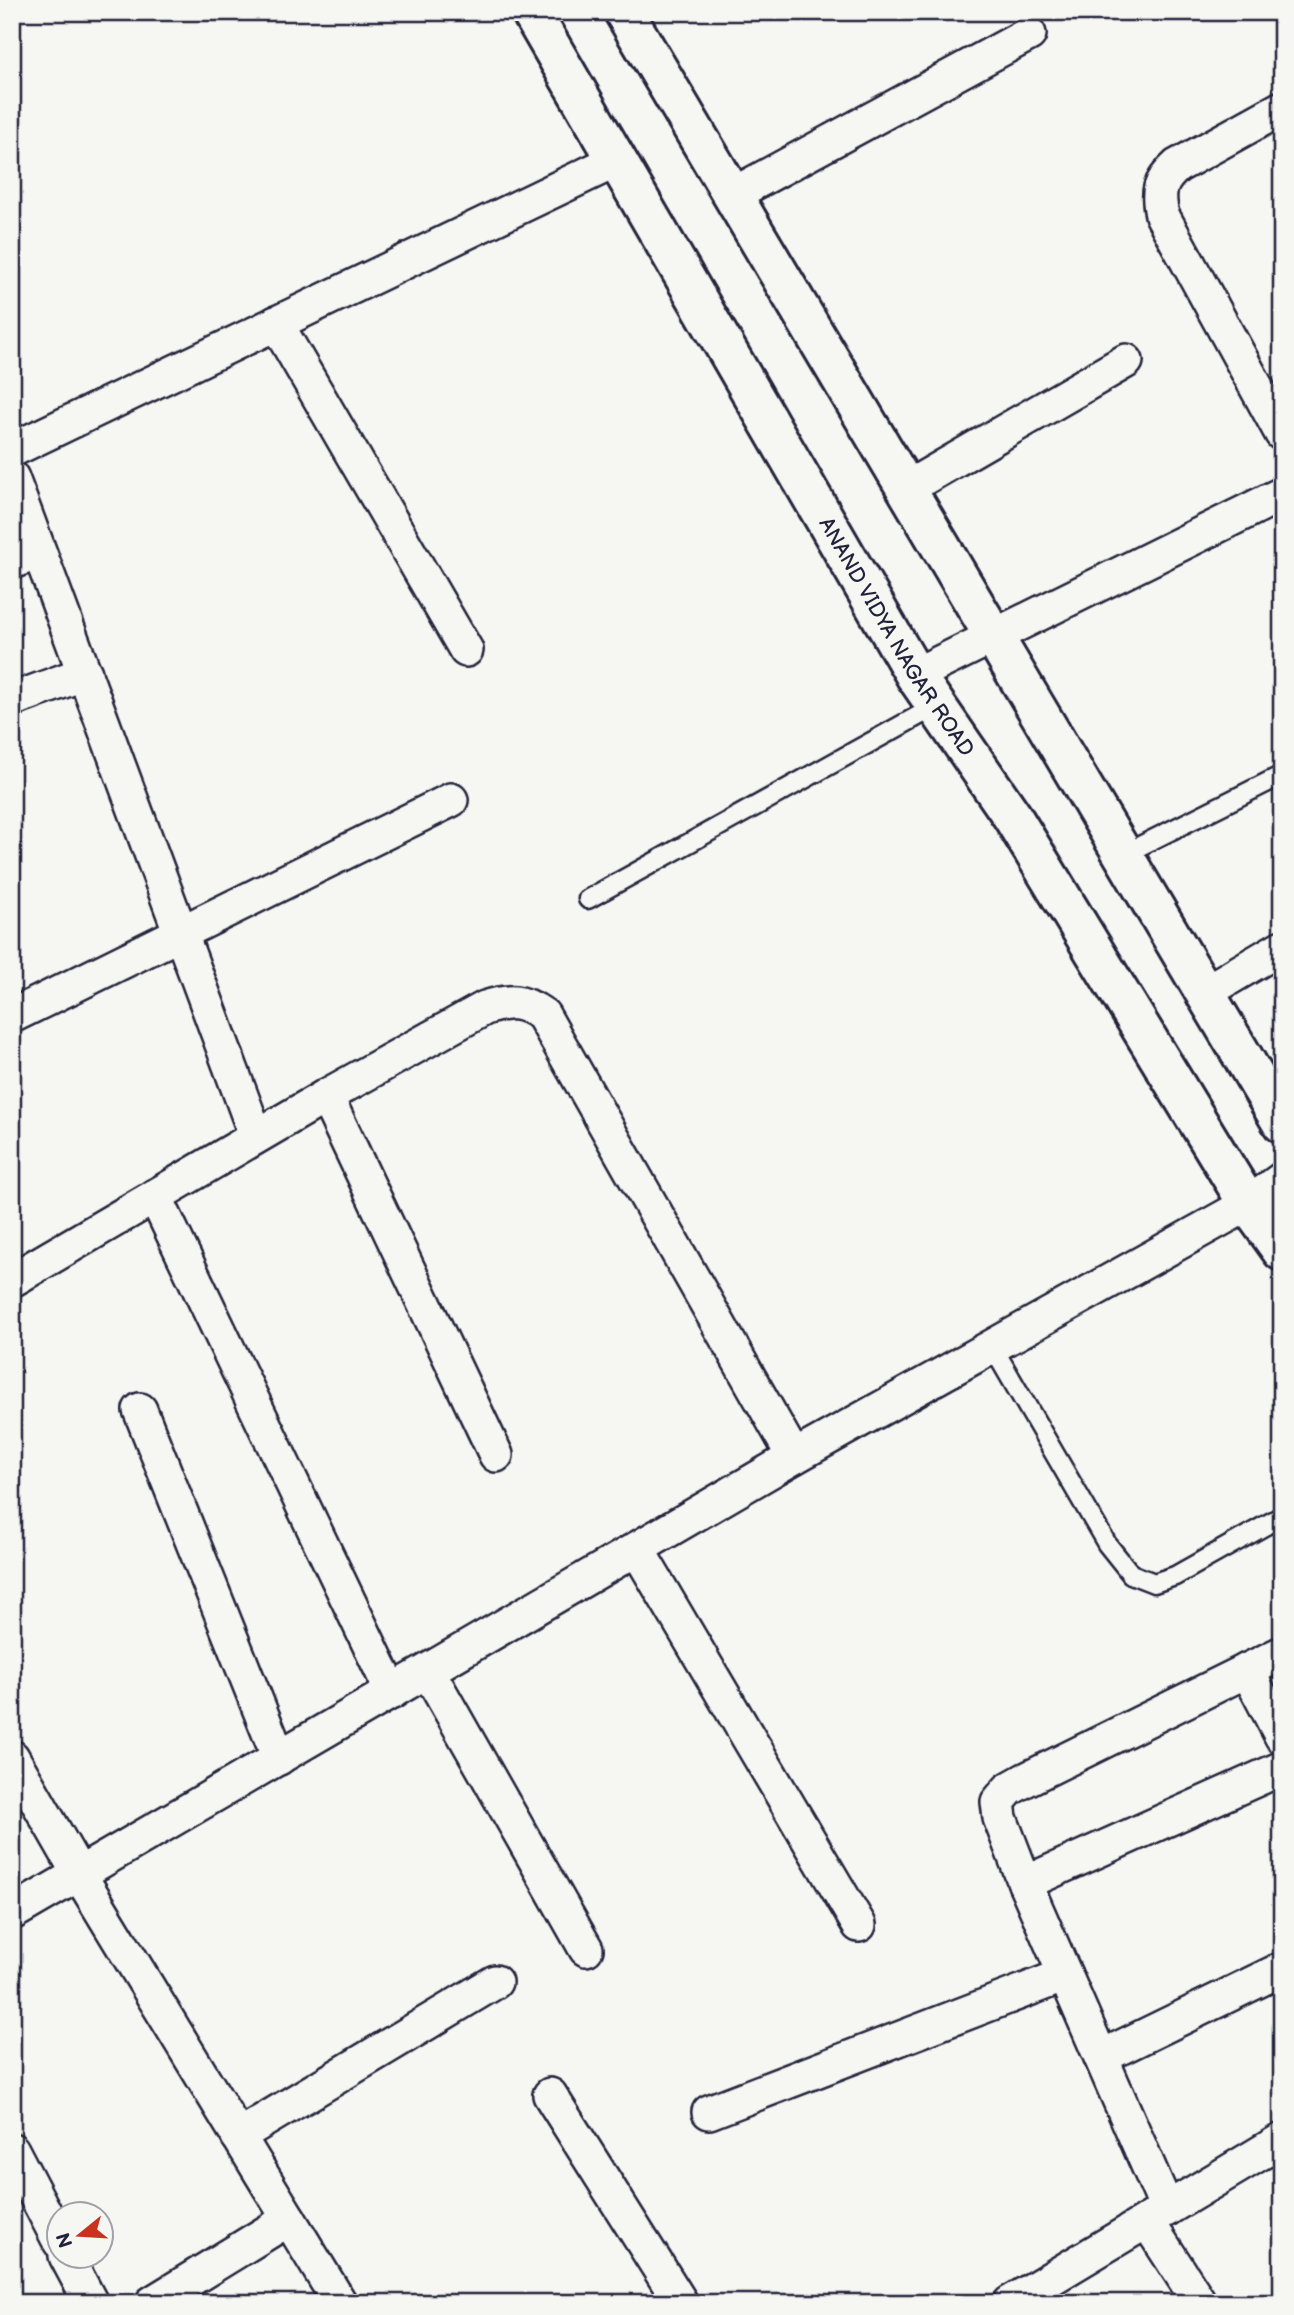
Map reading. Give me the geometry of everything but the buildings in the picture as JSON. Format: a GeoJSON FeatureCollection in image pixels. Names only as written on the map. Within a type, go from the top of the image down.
{"type":"FeatureCollection","features":[{"type":"Feature","properties":{"kind":"main road","name":"ANAND VIDYA NAGAR ROAD"},"geometry":{"type":"LineString","coordinates":[[531,12],[915,675],[1012,816],[1248,1203],[1282,1251]]}},
{"type":"Feature","properties":{"kind":"main road"},"geometry":{"type":"LineString","coordinates":[[625,12],[992,637],[1282,1123]]}},
{"type":"Feature","properties":{"kind":"street"},"geometry":{"type":"LineString","coordinates":[[732,195],[1029,34]]}},
{"type":"Feature","properties":{"kind":"street"},"geometry":{"type":"LineString","coordinates":[[1282,108],[1177,166],[1163,178],[1158,194],[1162,215],[1282,434]]}},
{"type":"Feature","properties":{"kind":"street"},"geometry":{"type":"LineString","coordinates":[[12,450],[617,160]]}},
{"type":"Feature","properties":{"kind":"street"},"geometry":{"type":"LineString","coordinates":[[276,323],[466,650]]}},
{"type":"Feature","properties":{"kind":"street"},"geometry":{"type":"LineString","coordinates":[[905,489],[1126,361]]}},
{"type":"Feature","properties":{"kind":"street"},"geometry":{"type":"LineString","coordinates":[[12,478],[26,557],[85,673],[256,1136]]}},
{"type":"Feature","properties":{"kind":"street"},"geometry":{"type":"LineString","coordinates":[[915,675],[1282,494]]}},
{"type":"Feature","properties":{"kind":"street"},"geometry":{"type":"LineString","coordinates":[[12,700],[85,673]]}},
{"type":"Feature","properties":{"kind":"street"},"geometry":{"type":"LineString","coordinates":[[12,1016],[452,800]]}},
{"type":"Feature","properties":{"kind":"street"},"geometry":{"type":"LineString","coordinates":[[1204,993],[1282,947]]}},
{"type":"Feature","properties":{"kind":"street"},"geometry":{"type":"LineString","coordinates":[[12,1280],[256,1136],[485,1008],[508,1000],[528,1003],[543,1015],[794,1457]]}},
{"type":"Feature","properties":{"kind":"street"},"geometry":{"type":"LineString","coordinates":[[326,1096],[496,1455]]}},
{"type":"Feature","properties":{"kind":"street"},"geometry":{"type":"LineString","coordinates":[[12,1913],[794,1457],[1248,1203],[1282,1179]]}},
{"type":"Feature","properties":{"kind":"street"},"geometry":{"type":"LineString","coordinates":[[155,1196],[392,1692]]}},
{"type":"Feature","properties":{"kind":"street"},"geometry":{"type":"LineString","coordinates":[[139,1410],[279,1758]]}},
{"type":"Feature","properties":{"kind":"street"},"geometry":{"type":"LineString","coordinates":[[637,1549],[859,1925]]}},
{"type":"Feature","properties":{"kind":"street"},"geometry":{"type":"LineString","coordinates":[[1200,2303],[1157,2215],[1101,2057],[1025,1883],[1000,1818],[998,1802],[1009,1789],[1282,1653]]}},
{"type":"Feature","properties":{"kind":"street"},"geometry":{"type":"LineString","coordinates":[[1247,1670],[1282,1737]]}},
{"type":"Feature","properties":{"kind":"street"},"geometry":{"type":"LineString","coordinates":[[428,1671],[586,1949]]}},
{"type":"Feature","properties":{"kind":"street"},"geometry":{"type":"LineString","coordinates":[[12,1757],[79,1874],[340,2303]]}},
{"type":"Feature","properties":{"kind":"street"},"geometry":{"type":"LineString","coordinates":[[1025,1883],[1282,1768]]}},
{"type":"Feature","properties":{"kind":"street"},"geometry":{"type":"LineString","coordinates":[[1101,2057],[1282,1969]]}},
{"type":"Feature","properties":{"kind":"street"},"geometry":{"type":"LineString","coordinates":[[709,2112],[1065,1975]]}},
{"type":"Feature","properties":{"kind":"street"},"geometry":{"type":"LineString","coordinates":[[238,2136],[495,1982]]}},
{"type":"Feature","properties":{"kind":"street"},"geometry":{"type":"LineString","coordinates":[[550,2095],[681,2303]]}},
{"type":"Feature","properties":{"kind":"street"},"geometry":{"type":"LineString","coordinates":[[1010,2303],[1282,2140]]}},
{"type":"Feature","properties":{"kind":"street"},"geometry":{"type":"LineString","coordinates":[[12,2150],[46,2215]]}},
{"type":"Feature","properties":{"kind":"street"},"geometry":{"type":"LineString","coordinates":[[152,2303],[289,2220]]}},
{"type":"Feature","properties":{"kind":"street"},"geometry":{"type":"LineString","coordinates":[[73,2270],[91,2303]]}},
{"type":"Feature","properties":{"kind":"lane"},"geometry":{"type":"LineString","coordinates":[[588,899],[936,706]]}},
{"type":"Feature","properties":{"kind":"lane"},"geometry":{"type":"LineString","coordinates":[[1122,855],[1282,775]]}},
{"type":"Feature","properties":{"kind":"lane"},"geometry":{"type":"LineString","coordinates":[[992,1346],[1107,1544],[1131,1574],[1154,1583],[1175,1576],[1282,1516]]}}]}
